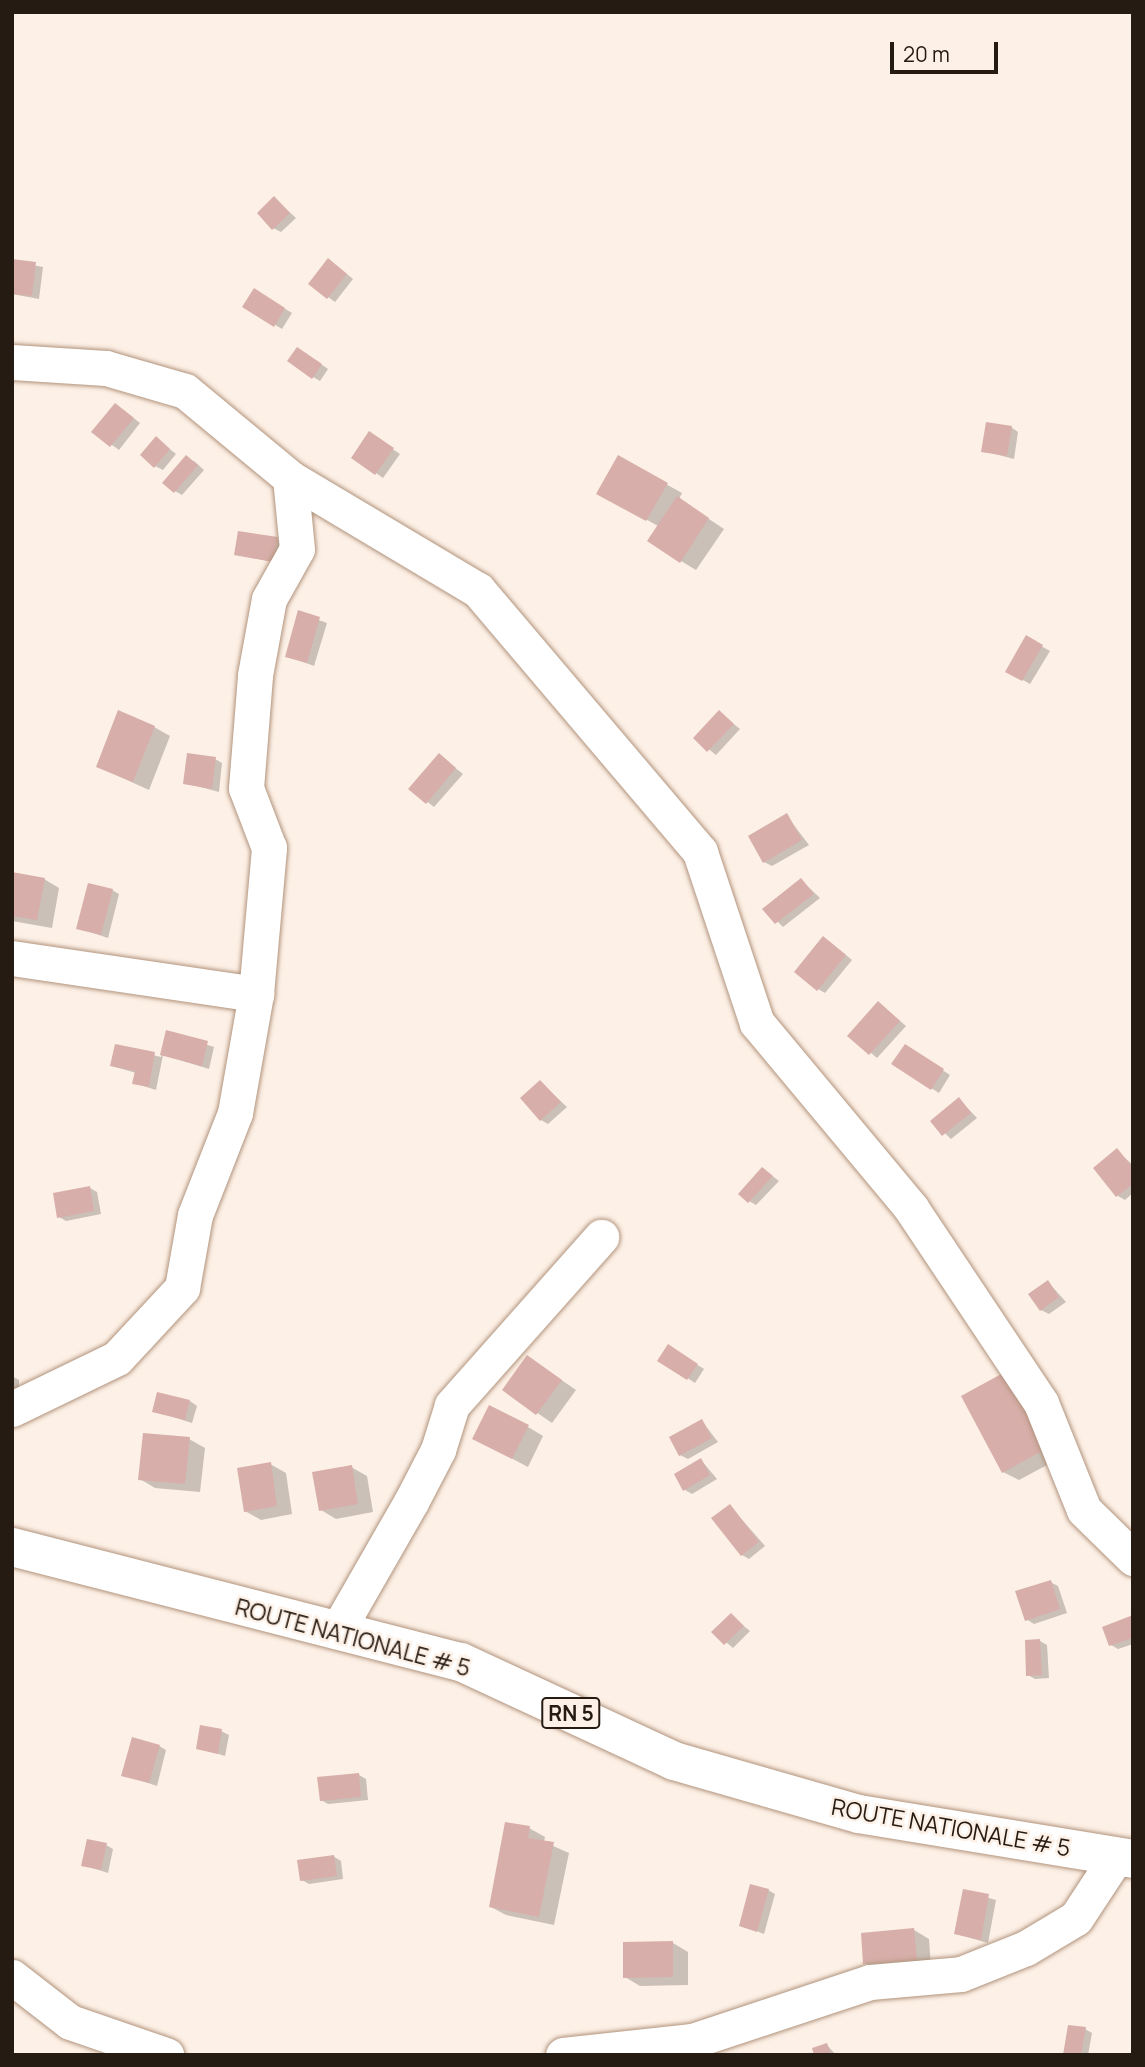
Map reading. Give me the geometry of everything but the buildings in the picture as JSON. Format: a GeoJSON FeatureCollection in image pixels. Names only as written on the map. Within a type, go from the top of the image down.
{"type":"FeatureCollection","features":[{"type":"Feature","properties":{"kind":"main road","name":"ROUTE NATIONALE # 5"},"geometry":{"type":"LineString","coordinates":[[12,1547],[461,1662],[674,1762],[859,1814],[1124,1858]]}},
{"type":"Feature","properties":{"kind":"street"},"geometry":{"type":"LineString","coordinates":[[12,362],[106,368],[185,391],[290,478],[478,590],[700,852],[757,1023],[911,1208],[1041,1403],[1084,1510],[1133,1558]]}},
{"type":"Feature","properties":{"kind":"street"},"geometry":{"type":"LineString","coordinates":[[12,1409],[117,1358],[183,1289],[195,1215],[235,1113],[256,994],[269,848],[246,789],[255,675],[269,599],[297,549],[290,478]]}},
{"type":"Feature","properties":{"kind":"street"},"geometry":{"type":"LineString","coordinates":[[12,957],[256,994]]}},
{"type":"Feature","properties":{"kind":"street"},"geometry":{"type":"LineString","coordinates":[[337,1631],[438,1450],[452,1405],[601,1237]]}},
{"type":"Feature","properties":{"kind":"street"},"geometry":{"type":"LineString","coordinates":[[563,2055],[692,2041],[870,1982],[961,1974],[1026,1948],[1076,1918],[1124,1858]]}},
{"type":"Feature","properties":{"kind":"street"},"geometry":{"type":"LineString","coordinates":[[12,1977],[70,2022],[166,2055]]}}]}
